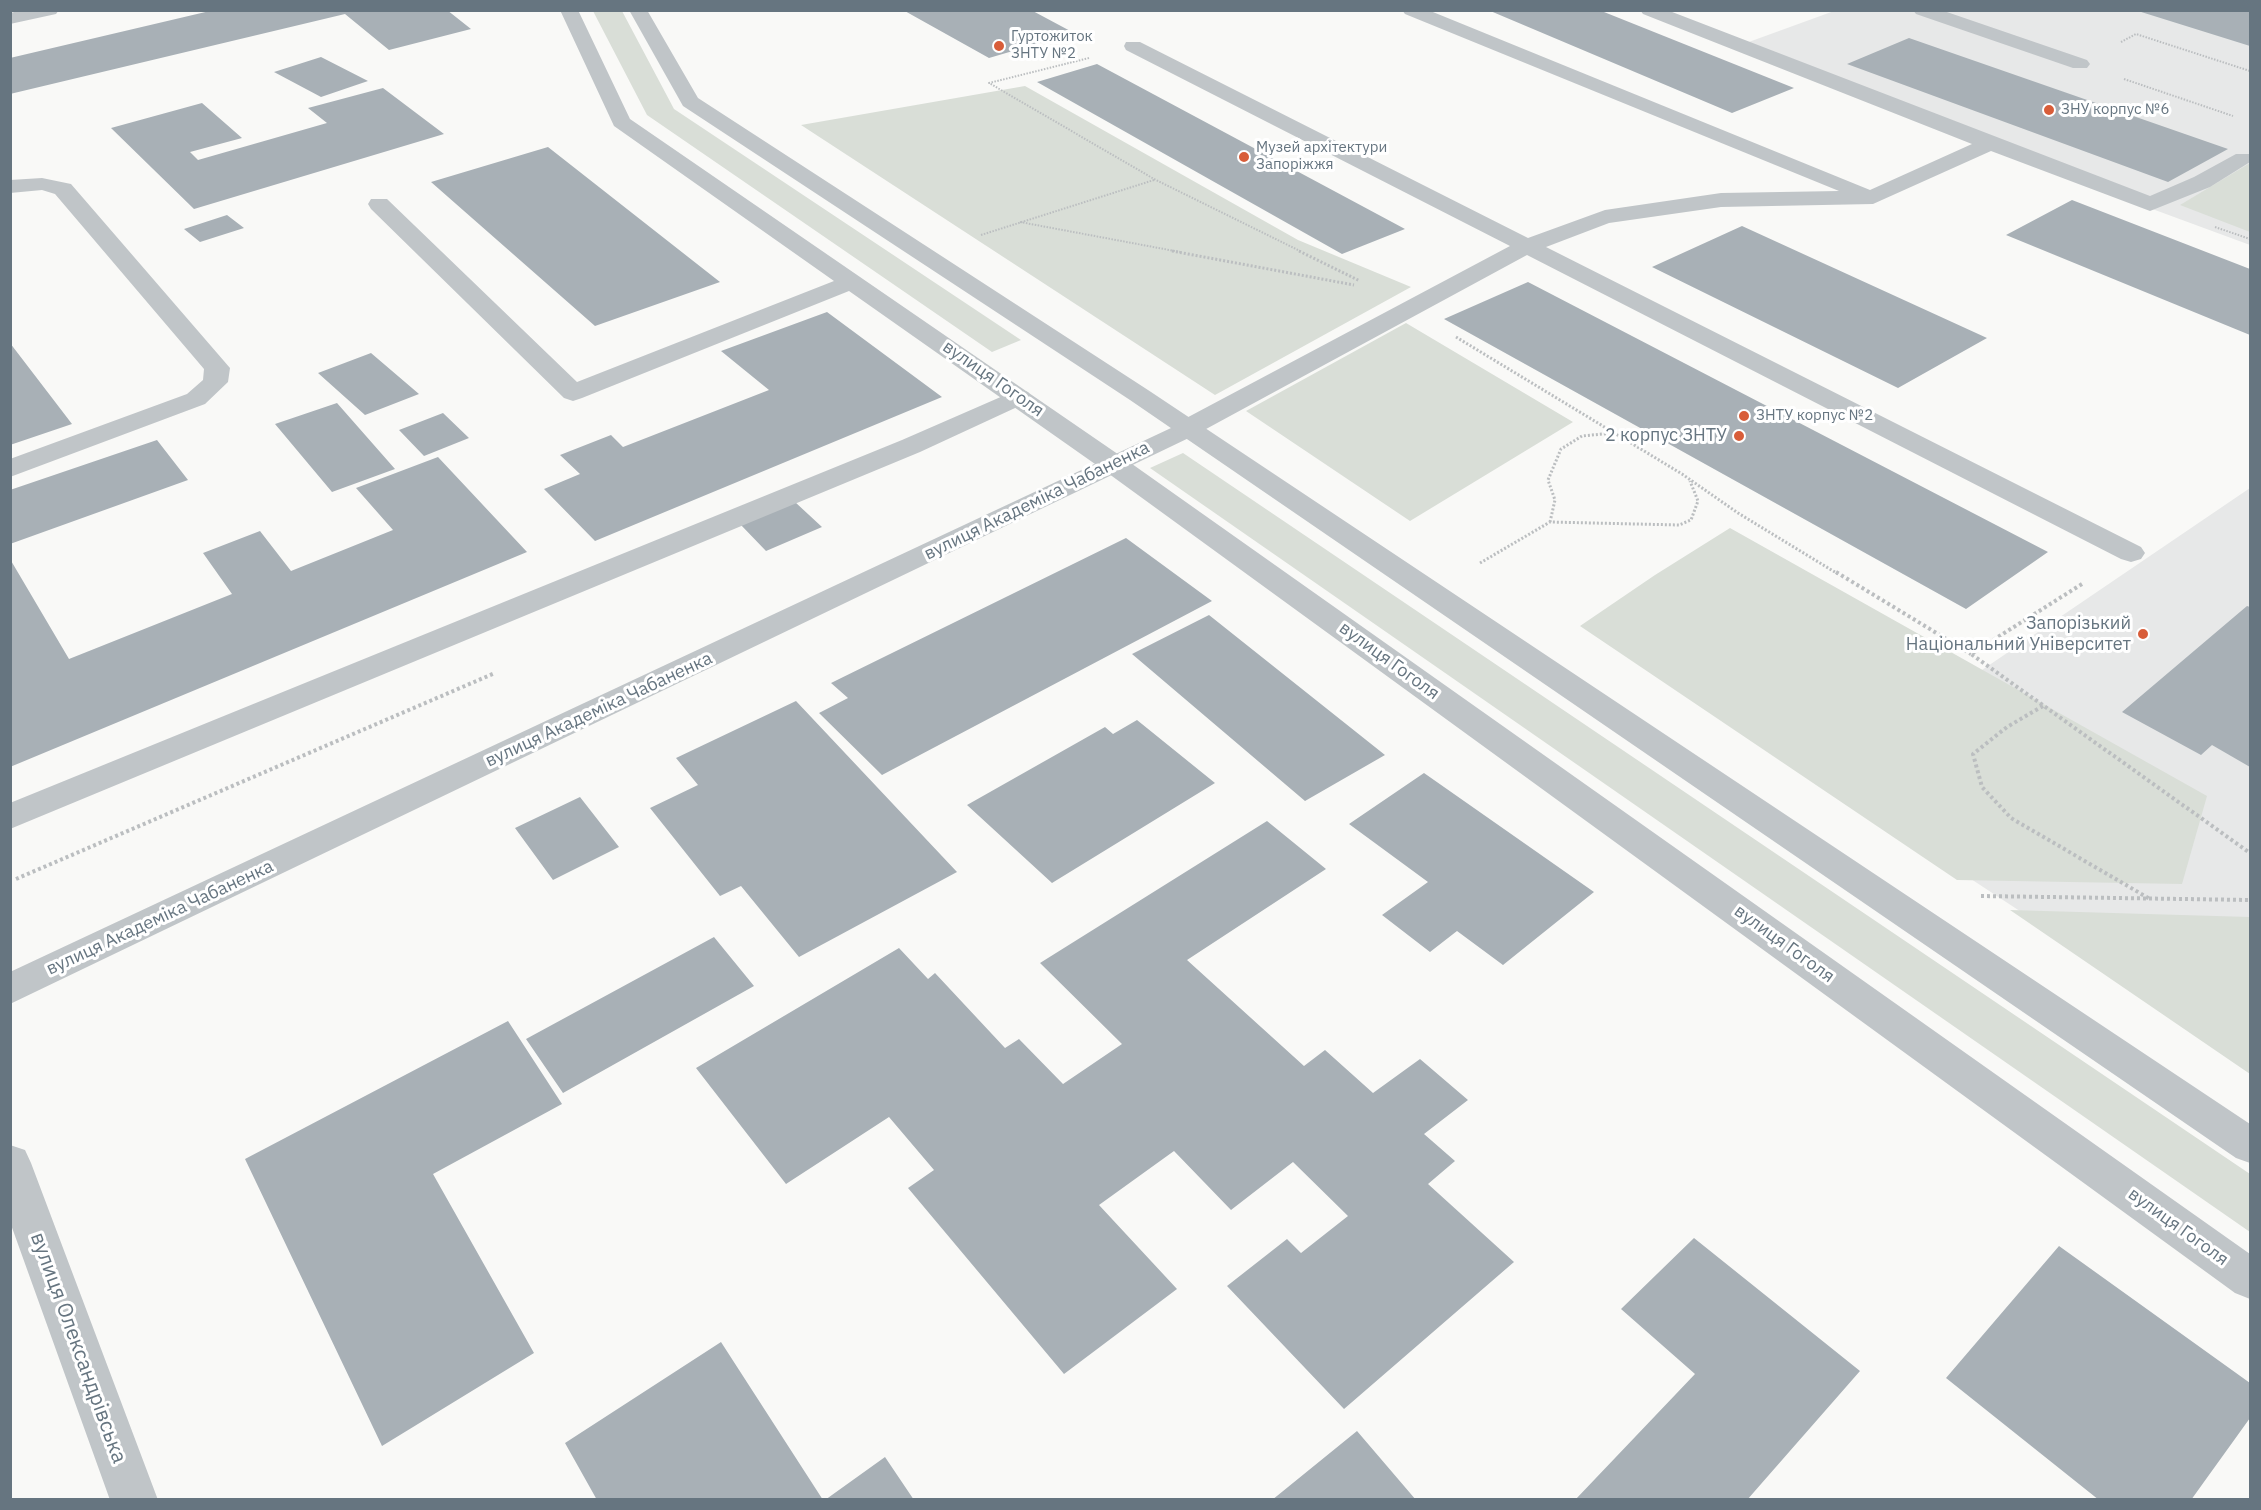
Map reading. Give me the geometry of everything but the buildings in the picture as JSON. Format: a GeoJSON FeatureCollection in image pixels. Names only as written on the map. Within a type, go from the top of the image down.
{"type":"FeatureCollection","features":[{"type":"Feature","properties":{"kind":"street"},"geometry":{"type":"LineString","coordinates":[[10,19],[50,10]]}},
{"type":"Feature","properties":{"kind":"street","name":"вулиця Гоголя"},"geometry":{"type":"LineString","coordinates":[[569,10],[621,123],[1115,465],[2250,1279]]}},
{"type":"Feature","properties":{"kind":"street"},"geometry":{"type":"LineString","coordinates":[[638,10],[690,102],[1130,389],[1185,429],[2250,1146]]}},
{"type":"Feature","properties":{"kind":"street"},"geometry":{"type":"LineString","coordinates":[[1411,10],[1873,197],[1990,144]]}},
{"type":"Feature","properties":{"kind":"street"},"geometry":{"type":"LineString","coordinates":[[1649,10],[1990,144],[2150,204],[2202,182],[2243,158]]}},
{"type":"Feature","properties":{"kind":"street"},"geometry":{"type":"LineString","coordinates":[[1922,10],[2080,64]]}},
{"type":"Feature","properties":{"kind":"street"},"geometry":{"type":"LineString","coordinates":[[1133,46],[1529,245],[2131,553]]}},
{"type":"Feature","properties":{"kind":"street"},"geometry":{"type":"LineString","coordinates":[[10,187],[42,184],[63,189],[217,368],[216,382],[196,399],[10,469]]}},
{"type":"Feature","properties":{"kind":"street","name":"вулиця Академіка Чабаненка"},"geometry":{"type":"LineString","coordinates":[[10,989],[1115,465],[1529,245],[1605,217],[1721,200],[1873,197]]}},
{"type":"Feature","properties":{"kind":"street"},"geometry":{"type":"LineString","coordinates":[[379,204],[573,393],[852,282]]}},
{"type":"Feature","properties":{"kind":"street"},"geometry":{"type":"LineString","coordinates":[[10,817],[911,446],[1019,397]]}},
{"type":"Feature","properties":{"kind":"street","name":"вулиця Олександрівська"},"geometry":{"type":"LineString","coordinates":[[10,1163],[134,1500]]}},
{"type":"Feature","properties":{"kind":"path"},"geometry":{"type":"LineString","coordinates":[[2080,64],[2136,34],[2250,71]]}},
{"type":"Feature","properties":{"kind":"path"},"geometry":{"type":"LineString","coordinates":[[1133,46],[989,83],[1154,179],[1377,289],[1419,304],[1738,513],[1971,654],[2250,854]]}},
{"type":"Feature","properties":{"kind":"path"},"geometry":{"type":"LineString","coordinates":[[2080,64],[2239,118]]}},
{"type":"Feature","properties":{"kind":"path"},"geometry":{"type":"LineString","coordinates":[[971,238],[1154,179]]}},
{"type":"Feature","properties":{"kind":"path"},"geometry":{"type":"LineString","coordinates":[[1020,222],[1377,289]]}},
{"type":"Feature","properties":{"kind":"path"},"geometry":{"type":"LineString","coordinates":[[1551,522],[1554,500],[1548,480],[1561,448],[1582,436],[1614,433]]}},
{"type":"Feature","properties":{"kind":"path"},"geometry":{"type":"LineString","coordinates":[[1471,568],[1551,522],[1679,525],[1691,520],[1698,501],[1690,480]]}},
{"type":"Feature","properties":{"kind":"path"},"geometry":{"type":"LineString","coordinates":[[1971,654],[2131,553]]}},
{"type":"Feature","properties":{"kind":"path"},"geometry":{"type":"LineString","coordinates":[[2044,706],[2007,727],[1972,754],[1982,787],[2011,818],[2150,899]]}},
{"type":"Feature","properties":{"kind":"path"},"geometry":{"type":"LineString","coordinates":[[1972,896],[2250,900]]}},
{"type":"Feature","properties":{"kind":"shaded area"},"geometry":{"type":"Polygon","coordinates":[[[593,11],[622,11],[674,109],[1021,340],[992,352],[647,115],[593,11]]]}},
{"type":"Feature","properties":{"kind":"shaded area"},"geometry":{"type":"Polygon","coordinates":[[[1834,11],[2250,11],[2250,245],[2052,172],[1735,47],[1834,11]]]}},
{"type":"Feature","properties":{"kind":"shaded area"},"geometry":{"type":"Polygon","coordinates":[[[1025,86],[1298,240],[1411,287],[1215,395],[801,125],[1025,86]]]}},
{"type":"Feature","properties":{"kind":"shaded area"},"geometry":{"type":"Polygon","coordinates":[[[2250,163],[2250,232],[2180,205],[2250,163]]]}},
{"type":"Feature","properties":{"kind":"shaded area"},"geometry":{"type":"Polygon","coordinates":[[[1406,323],[1573,422],[1410,521],[1246,411],[1406,323]]]}},
{"type":"Feature","properties":{"kind":"shaded area"},"geometry":{"type":"Polygon","coordinates":[[[1183,453],[2250,1174],[2250,1232],[1150,468],[1183,453]]]}},
{"type":"Feature","properties":{"kind":"shaded area","name":"Запорізький Національний Університет"},"geometry":{"type":"Polygon","coordinates":[[[2250,488],[2250,1062],[1820,780],[2250,488]]]}},
{"type":"Feature","properties":{"kind":"shaded area"},"geometry":{"type":"Polygon","coordinates":[[[1730,528],[2207,796],[2182,884],[1957,880],[1580,626],[1730,528]]]}},
{"type":"Feature","properties":{"kind":"shaded area"},"geometry":{"type":"Polygon","coordinates":[[[2010,910],[2250,917],[2250,1074],[2010,910]]]}},
{"type":"Feature","properties":{"kind":"place","name":"Гуртожиток ЗНТУ №2"},"geometry":{"type":"Point","coordinates":[999,46]}},
{"type":"Feature","properties":{"kind":"place","name":"ЗНУ корпус №6"},"geometry":{"type":"Point","coordinates":[2049,110]}},
{"type":"Feature","properties":{"kind":"place","name":"Музей архітектури Запоріжжя"},"geometry":{"type":"Point","coordinates":[1244,157]}},
{"type":"Feature","properties":{"kind":"place","name":"ЗНТУ корпус №2"},"geometry":{"type":"Point","coordinates":[1744,416]}},
{"type":"Feature","properties":{"kind":"place","name":"2 корпус ЗНТУ"},"geometry":{"type":"Point","coordinates":[1739,436]}},
{"type":"Feature","properties":{"kind":"place","name":"Запорізький Національний Університет"},"geometry":{"type":"Point","coordinates":[2143,634]}}]}
